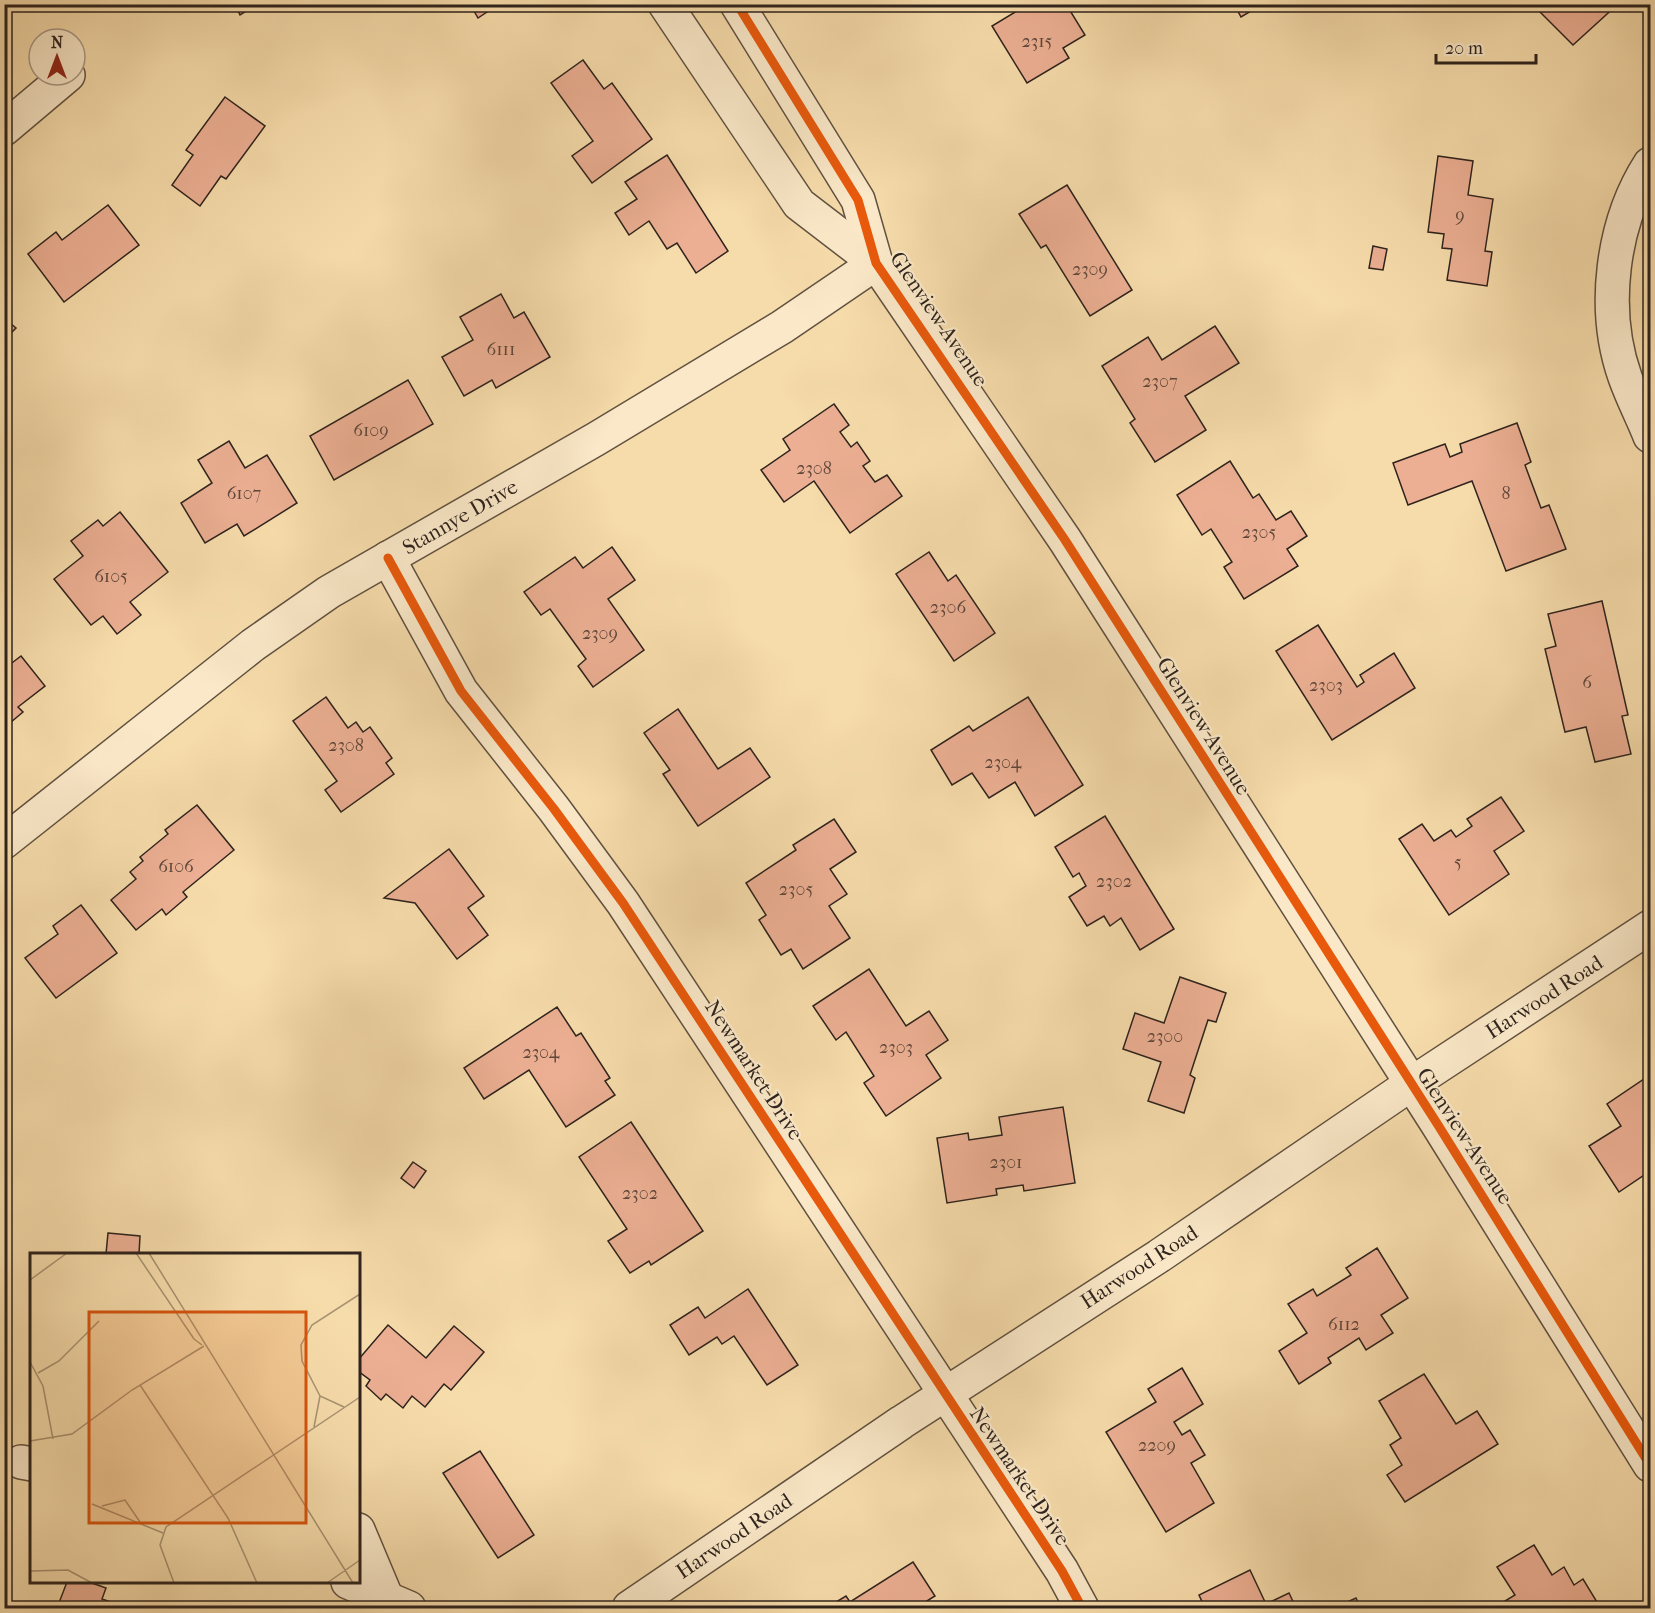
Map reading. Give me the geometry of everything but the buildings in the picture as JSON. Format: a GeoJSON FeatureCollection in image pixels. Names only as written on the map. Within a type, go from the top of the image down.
{"type":"FeatureCollection","features":[{"type":"Feature","properties":{"kind":"street"},"geometry":{"type":"LineString","coordinates":[[665,4],[800,204],[876,263]]}},
{"type":"Feature","properties":{"kind":"street","name":"Glenview Avenue"},"geometry":{"type":"LineString","coordinates":[[737,4],[858,201],[876,263],[1065,540],[1650,1465]]}},
{"type":"Feature","properties":{"kind":"street"},"geometry":{"type":"LineString","coordinates":[[4,129],[53,87]]}},
{"type":"Feature","properties":{"kind":"street"},"geometry":{"type":"LineString","coordinates":[[1650,164],[1633,197],[1623,226],[1617,256],[1614,317],[1624,376],[1650,436]]}},
{"type":"Feature","properties":{"kind":"street","name":"Stannye Drive"},"geometry":{"type":"LineString","coordinates":[[4,842],[253,645],[329,592],[615,428],[782,327],[876,263]]}},
{"type":"Feature","properties":{"kind":"street","name":"Newmarket Drive"},"geometry":{"type":"LineString","coordinates":[[388,558],[461,691],[554,809],[623,903],[1062,1571],[1082,1608]]}},
{"type":"Feature","properties":{"kind":"street","name":"Harwood Road"},"geometry":{"type":"LineString","coordinates":[[629,1608],[944,1394],[1159,1256],[1411,1084],[1650,927]]}},
{"type":"Feature","properties":{"kind":"street"},"geometry":{"type":"LineString","coordinates":[[360,1534],[398,1604]]}},
{"type":"Feature","properties":{"kind":"street"},"geometry":{"type":"LineString","coordinates":[[352,1583],[398,1604]]}},
{"type":"Feature","properties":{"kind":"cycle path"},"geometry":{"type":"LineString","coordinates":[[737,4],[858,200],[876,263],[1065,540],[1438,1125],[1650,1465]]}},
{"type":"Feature","properties":{"kind":"cycle path"},"geometry":{"type":"LineString","coordinates":[[388,558],[461,691],[554,809],[623,903],[1062,1571],[1082,1608]]}}]}
